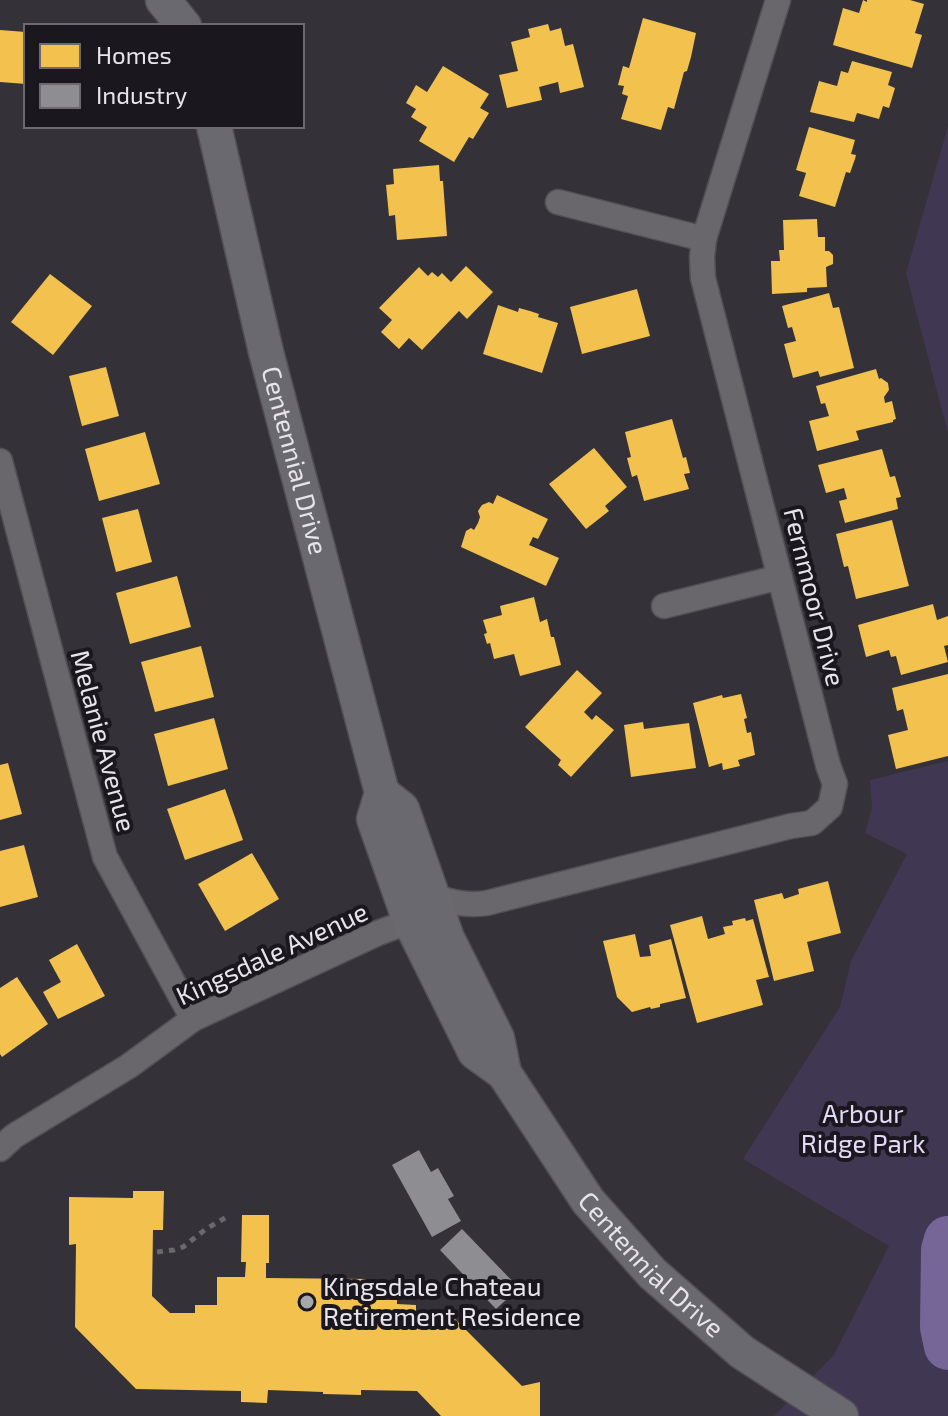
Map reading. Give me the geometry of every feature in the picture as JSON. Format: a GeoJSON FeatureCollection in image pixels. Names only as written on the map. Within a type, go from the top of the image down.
{"type":"FeatureCollection","features":[{"type":"Feature","properties":{"kind":"main road"},"geometry":{"type":"LineString","coordinates":[[163,0],[182,24]]}},
{"type":"Feature","properties":{"kind":"main road"},"geometry":{"type":"LineString","coordinates":[[194,24],[195,0]]}},
{"type":"Feature","properties":{"kind":"main road","name":"Centennial Drive"},"geometry":{"type":"LineString","coordinates":[[214,128],[266,352],[382,793],[374,819],[421,908],[475,1052],[504,1073],[588,1201],[652,1273],[742,1352],[841,1416]]}},
{"type":"Feature","properties":{"kind":"street","name":"Fernmoor Drive"},"geometry":{"type":"LineString","coordinates":[[421,908],[455,903],[472,905],[812,823],[830,807],[835,784],[703,278],[704,239],[778,0]]}},
{"type":"Feature","properties":{"kind":"street"},"geometry":{"type":"LineString","coordinates":[[558,202],[704,239]]}},
{"type":"Feature","properties":{"kind":"street","name":"Melanie Avenue"},"geometry":{"type":"LineString","coordinates":[[0,461],[105,857],[193,1019]]}},
{"type":"Feature","properties":{"kind":"street"},"geometry":{"type":"LineString","coordinates":[[664,606],[780,577]]}},
{"type":"Feature","properties":{"kind":"street","name":"Kingsdale Avenue"},"geometry":{"type":"LineString","coordinates":[[0,1149],[14,1136],[129,1066],[193,1019],[378,933],[421,908]]}},
{"type":"Feature","properties":{"kind":"path"},"geometry":{"type":"LineString","coordinates":[[157,1252],[183,1247],[225,1218]]}},
{"type":"Feature","properties":{"kind":"green space"},"geometry":{"type":"Polygon","coordinates":[[[948,126],[948,433],[906,273],[948,126]]]}},
{"type":"Feature","properties":{"kind":"green space","name":"Arbour Ridge Park"},"geometry":{"type":"Polygon","coordinates":[[[948,761],[948,1416],[774,1416],[834,1355],[889,1246],[743,1159],[840,1007],[851,961],[907,854],[865,833],[872,808],[870,780],[948,761]]]}},
{"type":"Feature","properties":{"kind":"building: Homes"},"geometry":{"type":"Polygon","coordinates":[[[863,0],[910,0],[924,4],[915,33],[922,35],[912,68],[833,45],[843,8],[859,13],[863,0]]]}},
{"type":"Feature","properties":{"kind":"building: Homes"},"geometry":{"type":"Polygon","coordinates":[[[643,18],[696,33],[674,109],[668,107],[661,130],[621,119],[628,96],[622,94],[624,86],[618,85],[623,66],[629,68],[643,18]]]}},
{"type":"Feature","properties":{"kind":"building: Homes"},"geometry":{"type":"Polygon","coordinates":[[[548,24],[550,31],[561,28],[565,46],[573,44],[584,87],[560,93],[558,82],[539,87],[542,100],[507,108],[499,75],[518,71],[511,42],[530,37],[528,29],[548,24]]]}},
{"type":"Feature","properties":{"kind":"building: Homes"},"geometry":{"type":"Polygon","coordinates":[[[0,30],[24,32],[24,84],[0,82],[0,30]]]}},
{"type":"Feature","properties":{"kind":"building: Homes"},"geometry":{"type":"Polygon","coordinates":[[[852,61],[892,72],[888,85],[895,88],[889,108],[883,106],[879,119],[857,113],[854,122],[810,112],[819,81],[837,86],[841,71],[848,73],[852,61]]]}},
{"type":"Feature","properties":{"kind":"building: Homes"},"geometry":{"type":"Polygon","coordinates":[[[443,66],[489,94],[480,108],[489,113],[454,162],[419,141],[427,127],[411,117],[416,109],[406,103],[416,85],[427,92],[443,66]]]}},
{"type":"Feature","properties":{"kind":"building: Homes"},"geometry":{"type":"Polygon","coordinates":[[[809,127],[855,140],[851,154],[856,155],[855,159],[850,173],[846,172],[835,207],[799,196],[806,173],[796,170],[809,127]]]}},
{"type":"Feature","properties":{"kind":"building: Homes"},"geometry":{"type":"Polygon","coordinates":[[[439,165],[447,236],[397,240],[395,215],[389,216],[386,185],[394,184],[393,169],[439,165]]]}},
{"type":"Feature","properties":{"kind":"building: Homes"},"geometry":{"type":"Polygon","coordinates":[[[817,219],[818,237],[825,237],[825,251],[833,255],[833,264],[826,267],[827,287],[807,288],[807,292],[772,294],[771,261],[780,261],[779,250],[784,250],[783,220],[817,219]]]}},
{"type":"Feature","properties":{"kind":"building: Homes"},"geometry":{"type":"Polygon","coordinates":[[[466,266],[493,292],[467,319],[459,311],[422,350],[409,338],[399,349],[381,332],[392,320],[379,308],[419,267],[428,276],[432,272],[438,277],[442,273],[451,282],[466,266]]]}},
{"type":"Feature","properties":{"kind":"building: Homes"},"geometry":{"type":"Polygon","coordinates":[[[50,274],[92,306],[53,355],[11,322],[50,274]]]}},
{"type":"Feature","properties":{"kind":"building: Homes"},"geometry":{"type":"Polygon","coordinates":[[[637,289],[650,336],[582,354],[570,307],[637,289]]]}},
{"type":"Feature","properties":{"kind":"building: Homes"},"geometry":{"type":"Polygon","coordinates":[[[829,293],[833,308],[839,307],[854,368],[820,377],[818,371],[793,378],[784,344],[796,341],[792,327],[788,328],[782,306],[829,293]]]}},
{"type":"Feature","properties":{"kind":"building: Homes"},"geometry":{"type":"Polygon","coordinates":[[[498,305],[518,312],[519,308],[530,311],[558,323],[542,373],[483,354],[498,305]]]}},
{"type":"Feature","properties":{"kind":"building: Homes"},"geometry":{"type":"Polygon","coordinates":[[[106,367],[119,416],[82,426],[69,376],[106,367]]]}},
{"type":"Feature","properties":{"kind":"building: Homes"},"geometry":{"type":"Polygon","coordinates":[[[876,369],[879,379],[888,383],[885,403],[892,401],[896,419],[856,431],[859,440],[817,451],[809,421],[829,416],[825,403],[821,404],[816,386],[876,369]]]}},
{"type":"Feature","properties":{"kind":"building: Homes"},"geometry":{"type":"Polygon","coordinates":[[[672,419],[690,473],[684,474],[689,489],[644,501],[637,475],[632,477],[625,432],[672,419]]]}},
{"type":"Feature","properties":{"kind":"building: Homes"},"geometry":{"type":"Polygon","coordinates":[[[145,432],[160,484],[99,501],[85,449],[145,432]]]}},
{"type":"Feature","properties":{"kind":"building: Homes"},"geometry":{"type":"Polygon","coordinates":[[[594,448],[627,487],[605,506],[609,511],[586,529],[549,484],[594,448]]]}},
{"type":"Feature","properties":{"kind":"building: Homes"},"geometry":{"type":"Polygon","coordinates":[[[882,449],[890,477],[895,476],[901,497],[896,498],[898,509],[845,523],[839,501],[847,499],[844,488],[826,493],[818,465],[882,449]]]}},
{"type":"Feature","properties":{"kind":"building: Homes"},"geometry":{"type":"Polygon","coordinates":[[[497,495],[548,519],[538,539],[533,537],[529,545],[559,558],[546,586],[461,547],[466,531],[474,530],[478,523],[478,511],[482,505],[493,504],[497,495]]]}},
{"type":"Feature","properties":{"kind":"building: Homes"},"geometry":{"type":"Polygon","coordinates":[[[138,509],[152,562],[116,572],[102,518],[138,509]]]}},
{"type":"Feature","properties":{"kind":"building: Homes"},"geometry":{"type":"Polygon","coordinates":[[[892,520],[909,586],[856,599],[836,534],[892,520]]]}},
{"type":"Feature","properties":{"kind":"building: Homes"},"geometry":{"type":"Polygon","coordinates":[[[177,576],[191,627],[130,644],[116,593],[177,576]]]}},
{"type":"Feature","properties":{"kind":"building: Homes"},"geometry":{"type":"Polygon","coordinates":[[[534,597],[540,622],[547,619],[561,665],[520,676],[514,654],[494,659],[484,634],[487,633],[483,620],[502,615],[500,606],[534,597]]]}},
{"type":"Feature","properties":{"kind":"building: Homes"},"geometry":{"type":"Polygon","coordinates":[[[933,604],[937,620],[948,616],[948,645],[944,646],[948,662],[901,675],[896,656],[891,657],[889,650],[866,657],[858,625],[933,604]]]}},
{"type":"Feature","properties":{"kind":"building: Homes"},"geometry":{"type":"Polygon","coordinates":[[[201,646],[214,697],[155,712],[141,662],[201,646]]]}},
{"type":"Feature","properties":{"kind":"building: Homes"},"geometry":{"type":"Polygon","coordinates":[[[577,670],[602,693],[584,712],[592,720],[596,715],[614,730],[571,777],[558,765],[561,760],[525,727],[577,670]]]}},
{"type":"Feature","properties":{"kind":"building: Homes"},"geometry":{"type":"Polygon","coordinates":[[[948,674],[948,756],[896,769],[888,735],[908,730],[903,709],[897,711],[892,688],[948,674]]]}},
{"type":"Feature","properties":{"kind":"building: Homes"},"geometry":{"type":"Polygon","coordinates":[[[741,694],[747,733],[751,732],[755,755],[738,760],[740,766],[723,770],[722,763],[709,767],[693,703],[722,695],[723,698],[741,694]]]}},
{"type":"Feature","properties":{"kind":"building: Homes"},"geometry":{"type":"Polygon","coordinates":[[[214,718],[228,769],[168,786],[154,734],[214,718]]]}},
{"type":"Feature","properties":{"kind":"building: Homes"},"geometry":{"type":"Polygon","coordinates":[[[643,722],[644,729],[689,723],[696,768],[631,777],[624,725],[643,722]]]}},
{"type":"Feature","properties":{"kind":"building: Homes"},"geometry":{"type":"Polygon","coordinates":[[[8,763],[22,814],[0,820],[0,765],[8,763]]]}},
{"type":"Feature","properties":{"kind":"building: Homes"},"geometry":{"type":"Polygon","coordinates":[[[225,789],[243,840],[185,860],[167,809],[225,789]]]}},
{"type":"Feature","properties":{"kind":"building: Homes"},"geometry":{"type":"Polygon","coordinates":[[[24,845],[38,897],[0,907],[0,851],[24,845]]]}},
{"type":"Feature","properties":{"kind":"building: Homes"},"geometry":{"type":"Polygon","coordinates":[[[252,853],[279,899],[225,931],[198,884],[252,853]]]}},
{"type":"Feature","properties":{"kind":"building: Homes"},"geometry":{"type":"Polygon","coordinates":[[[828,881],[841,933],[807,942],[814,971],[774,981],[754,900],[782,893],[784,899],[799,894],[798,889],[828,881]]]}},
{"type":"Feature","properties":{"kind":"building: Homes"},"geometry":{"type":"Polygon","coordinates":[[[702,916],[708,939],[725,934],[723,927],[733,925],[732,921],[753,919],[769,977],[756,980],[763,1005],[697,1023],[670,925],[702,916]]]}},
{"type":"Feature","properties":{"kind":"building: Homes"},"geometry":{"type":"Polygon","coordinates":[[[635,934],[640,957],[651,956],[649,945],[671,939],[686,998],[632,1012],[617,997],[603,941],[635,934]]]}},
{"type":"Feature","properties":{"kind":"building: Homes"},"geometry":{"type":"Polygon","coordinates":[[[77,944],[105,996],[58,1019],[43,992],[61,982],[49,960],[77,944]]]}},
{"type":"Feature","properties":{"kind":"building: Homes"},"geometry":{"type":"Polygon","coordinates":[[[17,977],[48,1024],[2,1057],[0,988],[17,977]]]}},
{"type":"Feature","properties":{"kind":"building: Homes","name":"Kingsdale Chateau Retirement Residence"},"geometry":{"type":"Polygon","coordinates":[[[133,1191],[164,1191],[163,1230],[153,1230],[152,1296],[170,1313],[195,1313],[195,1305],[217,1305],[217,1277],[245,1277],[246,1262],[241,1262],[242,1215],[269,1215],[266,1278],[366,1279],[366,1300],[397,1300],[397,1304],[416,1305],[416,1312],[449,1313],[522,1386],[540,1382],[540,1416],[441,1416],[417,1391],[361,1390],[361,1395],[268,1390],[267,1403],[241,1402],[241,1391],[136,1389],[75,1327],[76,1244],[69,1245],[69,1197],[133,1198],[133,1191]]]}},
{"type":"Feature","properties":{"kind":"building: Industry"},"geometry":{"type":"Polygon","coordinates":[[[419,1150],[431,1172],[438,1168],[454,1196],[448,1199],[461,1221],[432,1237],[392,1165],[419,1150]]]}},
{"type":"Feature","properties":{"kind":"building: Industry"},"geometry":{"type":"Polygon","coordinates":[[[462,1229],[519,1288],[496,1309],[440,1250],[462,1229]]]}},
{"type":"Feature","properties":{"kind":"waterway"},"geometry":{"type":"LineString","coordinates":[[948,1240],[945,1250],[944,1327],[948,1346]]}},
{"type":"Feature","properties":{"kind":"place","name":"Kingsdale Chateau Retirement Residence"},"geometry":{"type":"Point","coordinates":[307,1302]}}]}
